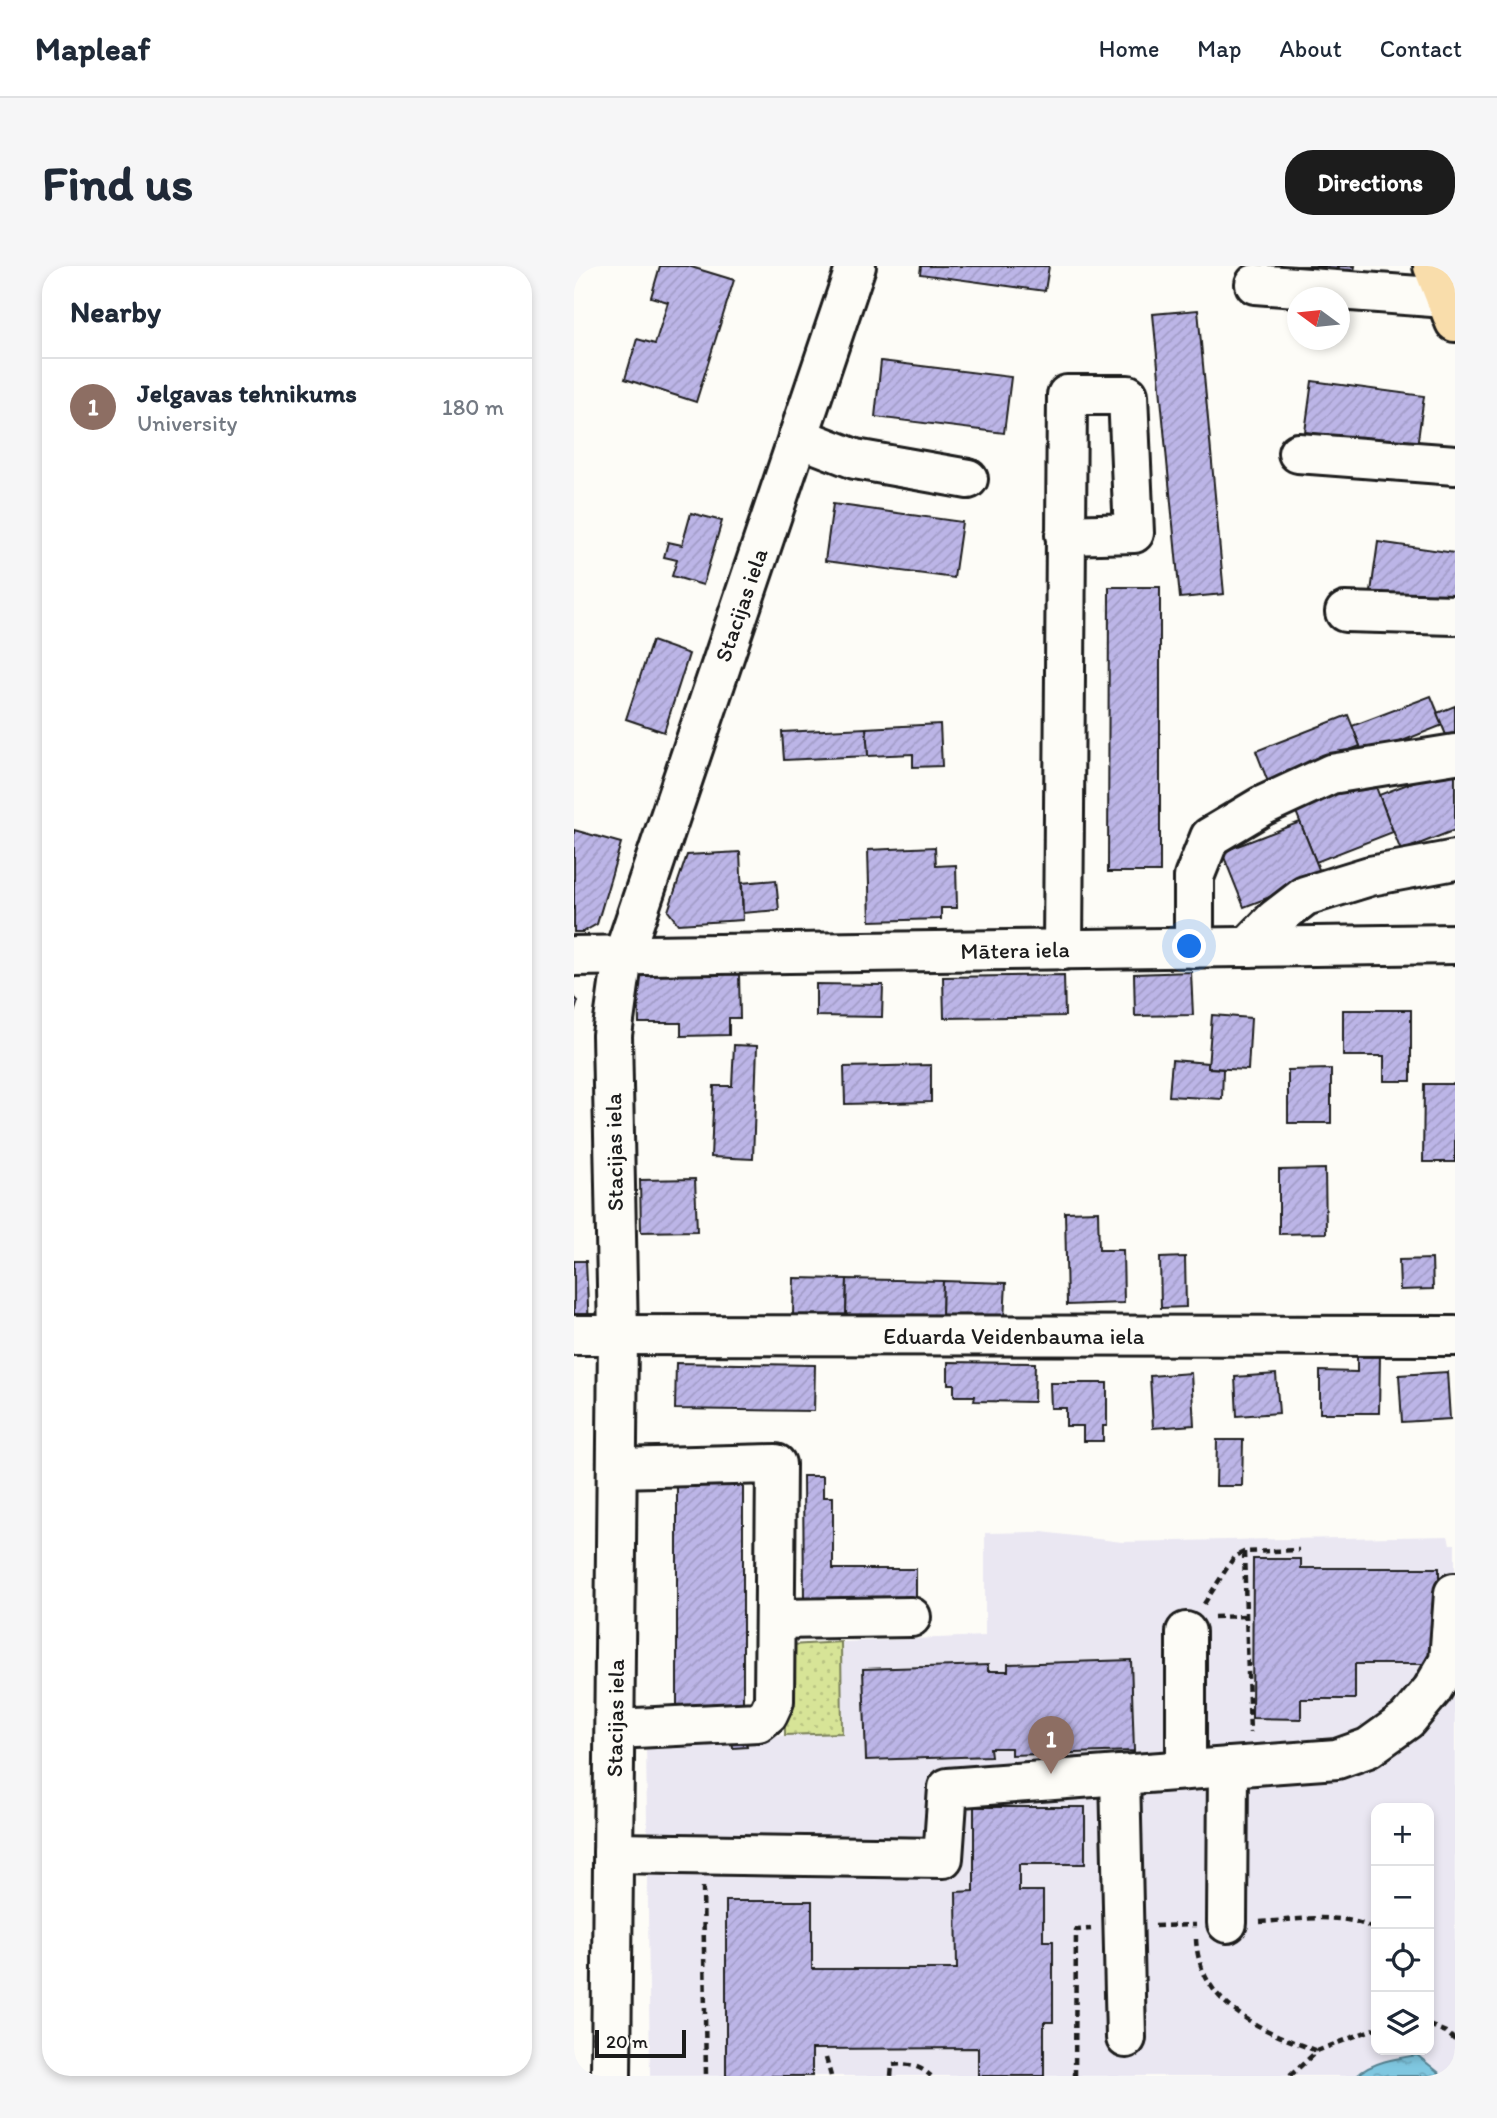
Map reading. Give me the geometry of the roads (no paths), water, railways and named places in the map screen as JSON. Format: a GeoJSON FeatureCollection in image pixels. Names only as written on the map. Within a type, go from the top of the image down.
{"type":"FeatureCollection","features":[{"type":"Feature","properties":{"kind":"street","name":"Stacijas iela"},"geometry":{"type":"LineString","coordinates":[[611,2076],[618,1335],[612,1035],[623,956],[856,266]]}},
{"type":"Feature","properties":{"kind":"street"},"geometry":{"type":"LineString","coordinates":[[1255,284],[1444,295]]}},
{"type":"Feature","properties":{"kind":"street"},"geometry":{"type":"LineString","coordinates":[[798,437],[855,459],[968,479]]}},
{"type":"Feature","properties":{"kind":"street"},"geometry":{"type":"LineString","coordinates":[[1298,453],[1455,465]]}},
{"type":"Feature","properties":{"kind":"street"},"geometry":{"type":"LineString","coordinates":[[1063,950],[1065,535]]}},
{"type":"Feature","properties":{"kind":"street"},"geometry":{"type":"LineString","coordinates":[[1345,612],[1455,615]]}},
{"type":"Feature","properties":{"kind":"street"},"geometry":{"type":"LineString","coordinates":[[1194,948],[1194,877],[1210,837],[1262,806],[1331,774],[1455,754]]}},
{"type":"Feature","properties":{"kind":"street"},"geometry":{"type":"LineString","coordinates":[[1248,947],[1275,919],[1305,896],[1370,876],[1455,860]]}},
{"type":"Feature","properties":{"kind":"street","name":"Mātera iela"},"geometry":{"type":"LineString","coordinates":[[574,956],[1455,944]]}},
{"type":"Feature","properties":{"kind":"street","name":"Eduarda Veidenbauma iela"},"geometry":{"type":"LineString","coordinates":[[574,1335],[1455,1336]]}},
{"type":"Feature","properties":{"kind":"street"},"geometry":{"type":"LineString","coordinates":[[615,1729],[758,1722],[768,1714],[775,1700],[776,1464],[617,1468]]}},
{"type":"Feature","properties":{"kind":"street"},"geometry":{"type":"LineString","coordinates":[[613,1853],[943,1858],[948,1788],[1337,1759],[1368,1748],[1407,1720],[1432,1690],[1449,1661],[1454,1593]]}},
{"type":"Feature","properties":{"kind":"street"},"geometry":{"type":"LineString","coordinates":[[775,1619],[911,1617]]}},
{"type":"Feature","properties":{"kind":"street"},"geometry":{"type":"LineString","coordinates":[[1186,1770],[1191,1625]]}},
{"type":"Feature","properties":{"kind":"street"},"geometry":{"type":"LineString","coordinates":[[1212,1924],[1240,1766]]}},
{"type":"Feature","properties":{"kind":"street"},"geometry":{"type":"LineString","coordinates":[[1120,1775],[1126,2038]]}},
{"type":"Feature","properties":{"kind":"water"},"geometry":{"type":"Polygon","coordinates":[[[1417,2055],[1443,2076],[1357,2076],[1377,2064],[1417,2055]]]}},
{"type":"Feature","properties":{"kind":"place","name":"Jelgavas tehnikums"},"geometry":{"type":"Point","coordinates":[1051,1774]}}]}
